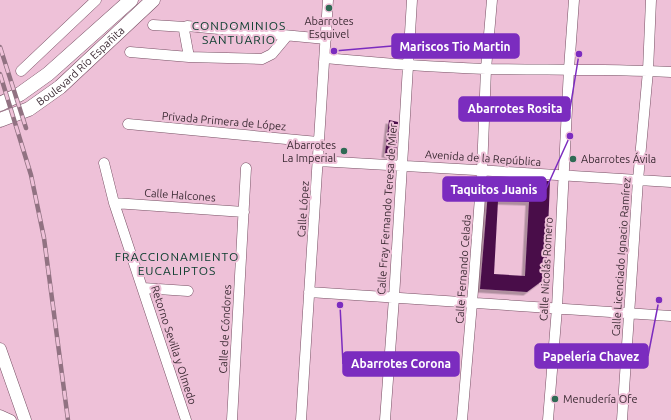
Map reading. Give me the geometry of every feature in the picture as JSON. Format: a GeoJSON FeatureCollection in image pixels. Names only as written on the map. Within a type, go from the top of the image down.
{"type":"FeatureCollection","features":[{"type":"Feature","properties":{"kind":"main road"},"geometry":{"type":"LineString","coordinates":[[90,36],[122,0]]}},
{"type":"Feature","properties":{"kind":"main road","name":"Boulevard Río Españita"},"geometry":{"type":"LineString","coordinates":[[0,104],[20,94],[48,74],[131,0]]}},
{"type":"Feature","properties":{"kind":"main road","name":"Boulevard Río Españita"},"geometry":{"type":"LineString","coordinates":[[0,120],[29,109],[60,87],[153,0]]}},
{"type":"Feature","properties":{"kind":"street"},"geometry":{"type":"LineString","coordinates":[[21,71],[96,0]]}},
{"type":"Feature","properties":{"kind":"street","name":"Calle López"},"geometry":{"type":"LineString","coordinates":[[302,420],[318,142],[328,0]]}},
{"type":"Feature","properties":{"kind":"street","name":"Calle Fray Fernando Teresa de Mier"},"geometry":{"type":"LineString","coordinates":[[384,420],[394,298],[412,0]]}},
{"type":"Feature","properties":{"kind":"street","name":"Calle Fernando Celada"},"geometry":{"type":"LineString","coordinates":[[462,420],[482,171],[486,69],[492,0]]}},
{"type":"Feature","properties":{"kind":"street","name":"Calle Nicolás Romero"},"geometry":{"type":"LineString","coordinates":[[548,420],[557,308],[563,175],[574,0]]}},
{"type":"Feature","properties":{"kind":"street","name":"Calle Licenciado Ignacio Ramírez"},"geometry":{"type":"LineString","coordinates":[[622,420],[638,180],[648,71],[651,0]]}},
{"type":"Feature","properties":{"kind":"street"},"geometry":{"type":"LineString","coordinates":[[153,25],[187,26],[326,39]]}},
{"type":"Feature","properties":{"kind":"street"},"geometry":{"type":"LineString","coordinates":[[185,27],[184,30],[189,57]]}},
{"type":"Feature","properties":{"kind":"street"},"geometry":{"type":"LineString","coordinates":[[130,52],[189,57],[262,59],[272,54],[287,36]]}},
{"type":"Feature","properties":{"kind":"street"},"geometry":{"type":"LineString","coordinates":[[325,58],[408,65],[486,69],[569,69],[671,72]]}},
{"type":"Feature","properties":{"kind":"street","name":"Privada Primera de López"},"geometry":{"type":"LineString","coordinates":[[128,124],[318,142]]}},
{"type":"Feature","properties":{"kind":"street","name":"Avenida de la República"},"geometry":{"type":"LineString","coordinates":[[318,161],[671,182]]}},
{"type":"Feature","properties":{"kind":"street","name":"Retorno Sevilla y Olmedo"},"geometry":{"type":"LineString","coordinates":[[104,163],[114,203],[186,420]]}},
{"type":"Feature","properties":{"kind":"street","name":"Calle de Cóndores"},"geometry":{"type":"LineString","coordinates":[[232,420],[246,168]]}},
{"type":"Feature","properties":{"kind":"street","name":"Calle Halcones"},"geometry":{"type":"LineString","coordinates":[[114,203],[244,212]]}},
{"type":"Feature","properties":{"kind":"street"},"geometry":{"type":"LineString","coordinates":[[143,288],[188,291]]}},
{"type":"Feature","properties":{"kind":"street"},"geometry":{"type":"LineString","coordinates":[[309,292],[671,316]]}},
{"type":"Feature","properties":{"kind":"street"},"geometry":{"type":"LineString","coordinates":[[0,349],[25,420]]}},
{"type":"Feature","properties":{"kind":"street"},"geometry":{"type":"LineString","coordinates":[[0,415],[11,420]]}},
{"type":"Feature","properties":{"kind":"building"},"geometry":{"type":"Polygon","coordinates":[[[389,120],[398,122],[396,156],[385,154],[389,120]]]}},
{"type":"Feature","properties":{"kind":"building"},"geometry":{"type":"Polygon","coordinates":[[[489,180],[550,181],[546,278],[527,292],[480,289],[489,180]],[[498,201],[494,274],[525,276],[529,202],[498,201]]]}},
{"type":"Feature","properties":{"kind":"railway"},"geometry":{"type":"LineString","coordinates":[[0,47],[26,128]]}},
{"type":"Feature","properties":{"kind":"railway"},"geometry":{"type":"LineString","coordinates":[[0,74],[31,175],[44,238],[68,420]]}},
{"type":"Feature","properties":{"kind":"place","name":"Abarrotes Esquivel"},"geometry":{"type":"Point","coordinates":[329,8]}},
{"type":"Feature","properties":{"kind":"place","name":"Mariscos Tio Martin"},"geometry":{"type":"Point","coordinates":[334,51]}},
{"type":"Feature","properties":{"kind":"place","name":"Abarrotes Rosita"},"geometry":{"type":"Point","coordinates":[579,54]}},
{"type":"Feature","properties":{"kind":"place","name":"Taquitos Juanis"},"geometry":{"type":"Point","coordinates":[570,136]}},
{"type":"Feature","properties":{"kind":"place","name":"Abarrotes La Imperial"},"geometry":{"type":"Point","coordinates":[344,151]}},
{"type":"Feature","properties":{"kind":"place","name":"Abarrotes Ávila"},"geometry":{"type":"Point","coordinates":[573,159]}},
{"type":"Feature","properties":{"kind":"place","name":"Papelería Chavez"},"geometry":{"type":"Point","coordinates":[659,300]}},
{"type":"Feature","properties":{"kind":"place","name":"Abarrotes Corona"},"geometry":{"type":"Point","coordinates":[340,305]}},
{"type":"Feature","properties":{"kind":"place","name":"Menudería Ofe"},"geometry":{"type":"Point","coordinates":[555,399]}},
{"type":"Feature","properties":{"kind":"district","name":"CONDOMINIOS SANTUARIO"},"geometry":{"type":"Point","coordinates":[239,33]}},
{"type":"Feature","properties":{"kind":"district","name":"FRACCIONAMIENTO EUCALIPTOS"},"geometry":{"type":"Point","coordinates":[177,264]}}]}
